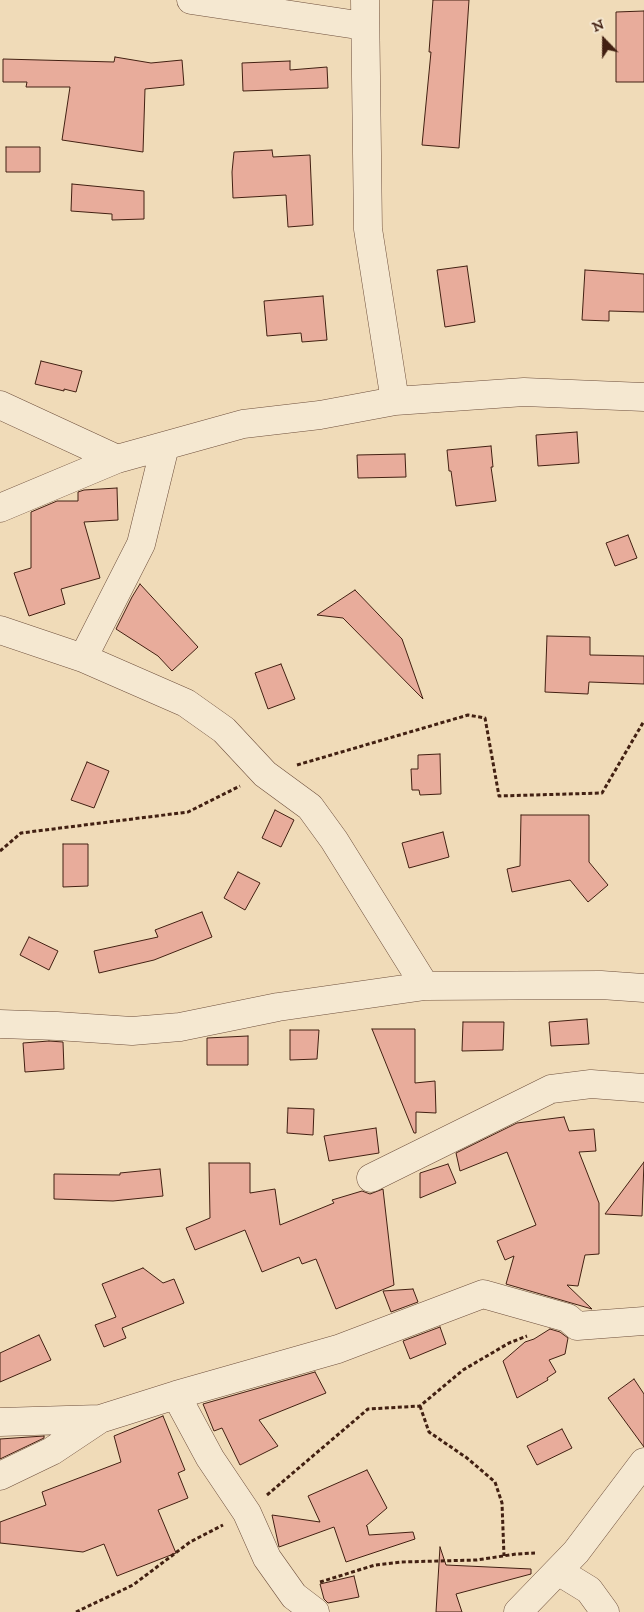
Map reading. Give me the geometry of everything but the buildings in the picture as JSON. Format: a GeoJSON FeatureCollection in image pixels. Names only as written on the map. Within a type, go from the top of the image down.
{"type":"FeatureCollection","features":[{"type":"Feature","properties":{"kind":"street"},"geometry":{"type":"LineString","coordinates":[[191,0],[364,13],[368,229],[395,401]]}},
{"type":"Feature","properties":{"kind":"street"},"geometry":{"type":"LineString","coordinates":[[0,508],[117,459],[243,424],[320,414],[395,401],[524,392],[644,396]]}},
{"type":"Feature","properties":{"kind":"street"},"geometry":{"type":"LineString","coordinates":[[0,405],[117,459]]}},
{"type":"Feature","properties":{"kind":"street"},"geometry":{"type":"LineString","coordinates":[[83,658],[141,544],[165,446]]}},
{"type":"Feature","properties":{"kind":"street"},"geometry":{"type":"LineString","coordinates":[[0,630],[83,658],[186,703],[224,730],[265,774],[310,806],[334,840],[425,986]]}},
{"type":"Feature","properties":{"kind":"street"},"geometry":{"type":"LineString","coordinates":[[0,1024],[132,1031],[180,1027],[278,1007],[425,986],[601,985],[644,988]]}},
{"type":"Feature","properties":{"kind":"street"},"geometry":{"type":"LineString","coordinates":[[371,1178],[551,1089],[591,1084],[644,1088]]}},
{"type":"Feature","properties":{"kind":"street"},"geometry":{"type":"LineString","coordinates":[[0,1422],[100,1419],[176,1395],[338,1349],[483,1294],[568,1318],[577,1326],[644,1320]]}},
{"type":"Feature","properties":{"kind":"street"},"geometry":{"type":"LineString","coordinates":[[176,1395],[210,1458],[248,1513],[267,1558],[294,1596],[315,1612]]}},
{"type":"Feature","properties":{"kind":"street"},"geometry":{"type":"LineString","coordinates":[[0,1476],[52,1451],[100,1419]]}},
{"type":"Feature","properties":{"kind":"street"},"geometry":{"type":"LineString","coordinates":[[518,1612],[567,1562],[644,1462]]}},
{"type":"Feature","properties":{"kind":"street"},"geometry":{"type":"LineString","coordinates":[[567,1562],[605,1612]]}},
{"type":"Feature","properties":{"kind":"path"},"geometry":{"type":"LineString","coordinates":[[485,718],[499,796],[602,793],[644,721]]}},
{"type":"Feature","properties":{"kind":"path"},"geometry":{"type":"LineString","coordinates":[[76,1612],[84,1610],[133,1585],[190,1542],[248,1513],[368,1409],[420,1406],[464,1370],[509,1343],[568,1318]]}},
{"type":"Feature","properties":{"kind":"path"},"geometry":{"type":"LineString","coordinates":[[420,1406],[429,1432],[467,1458],[495,1482],[502,1503],[504,1556]]}},
{"type":"Feature","properties":{"kind":"path"},"geometry":{"type":"LineString","coordinates":[[294,1596],[324,1579],[375,1565],[401,1562],[477,1560],[504,1556],[567,1562]]}}]}
